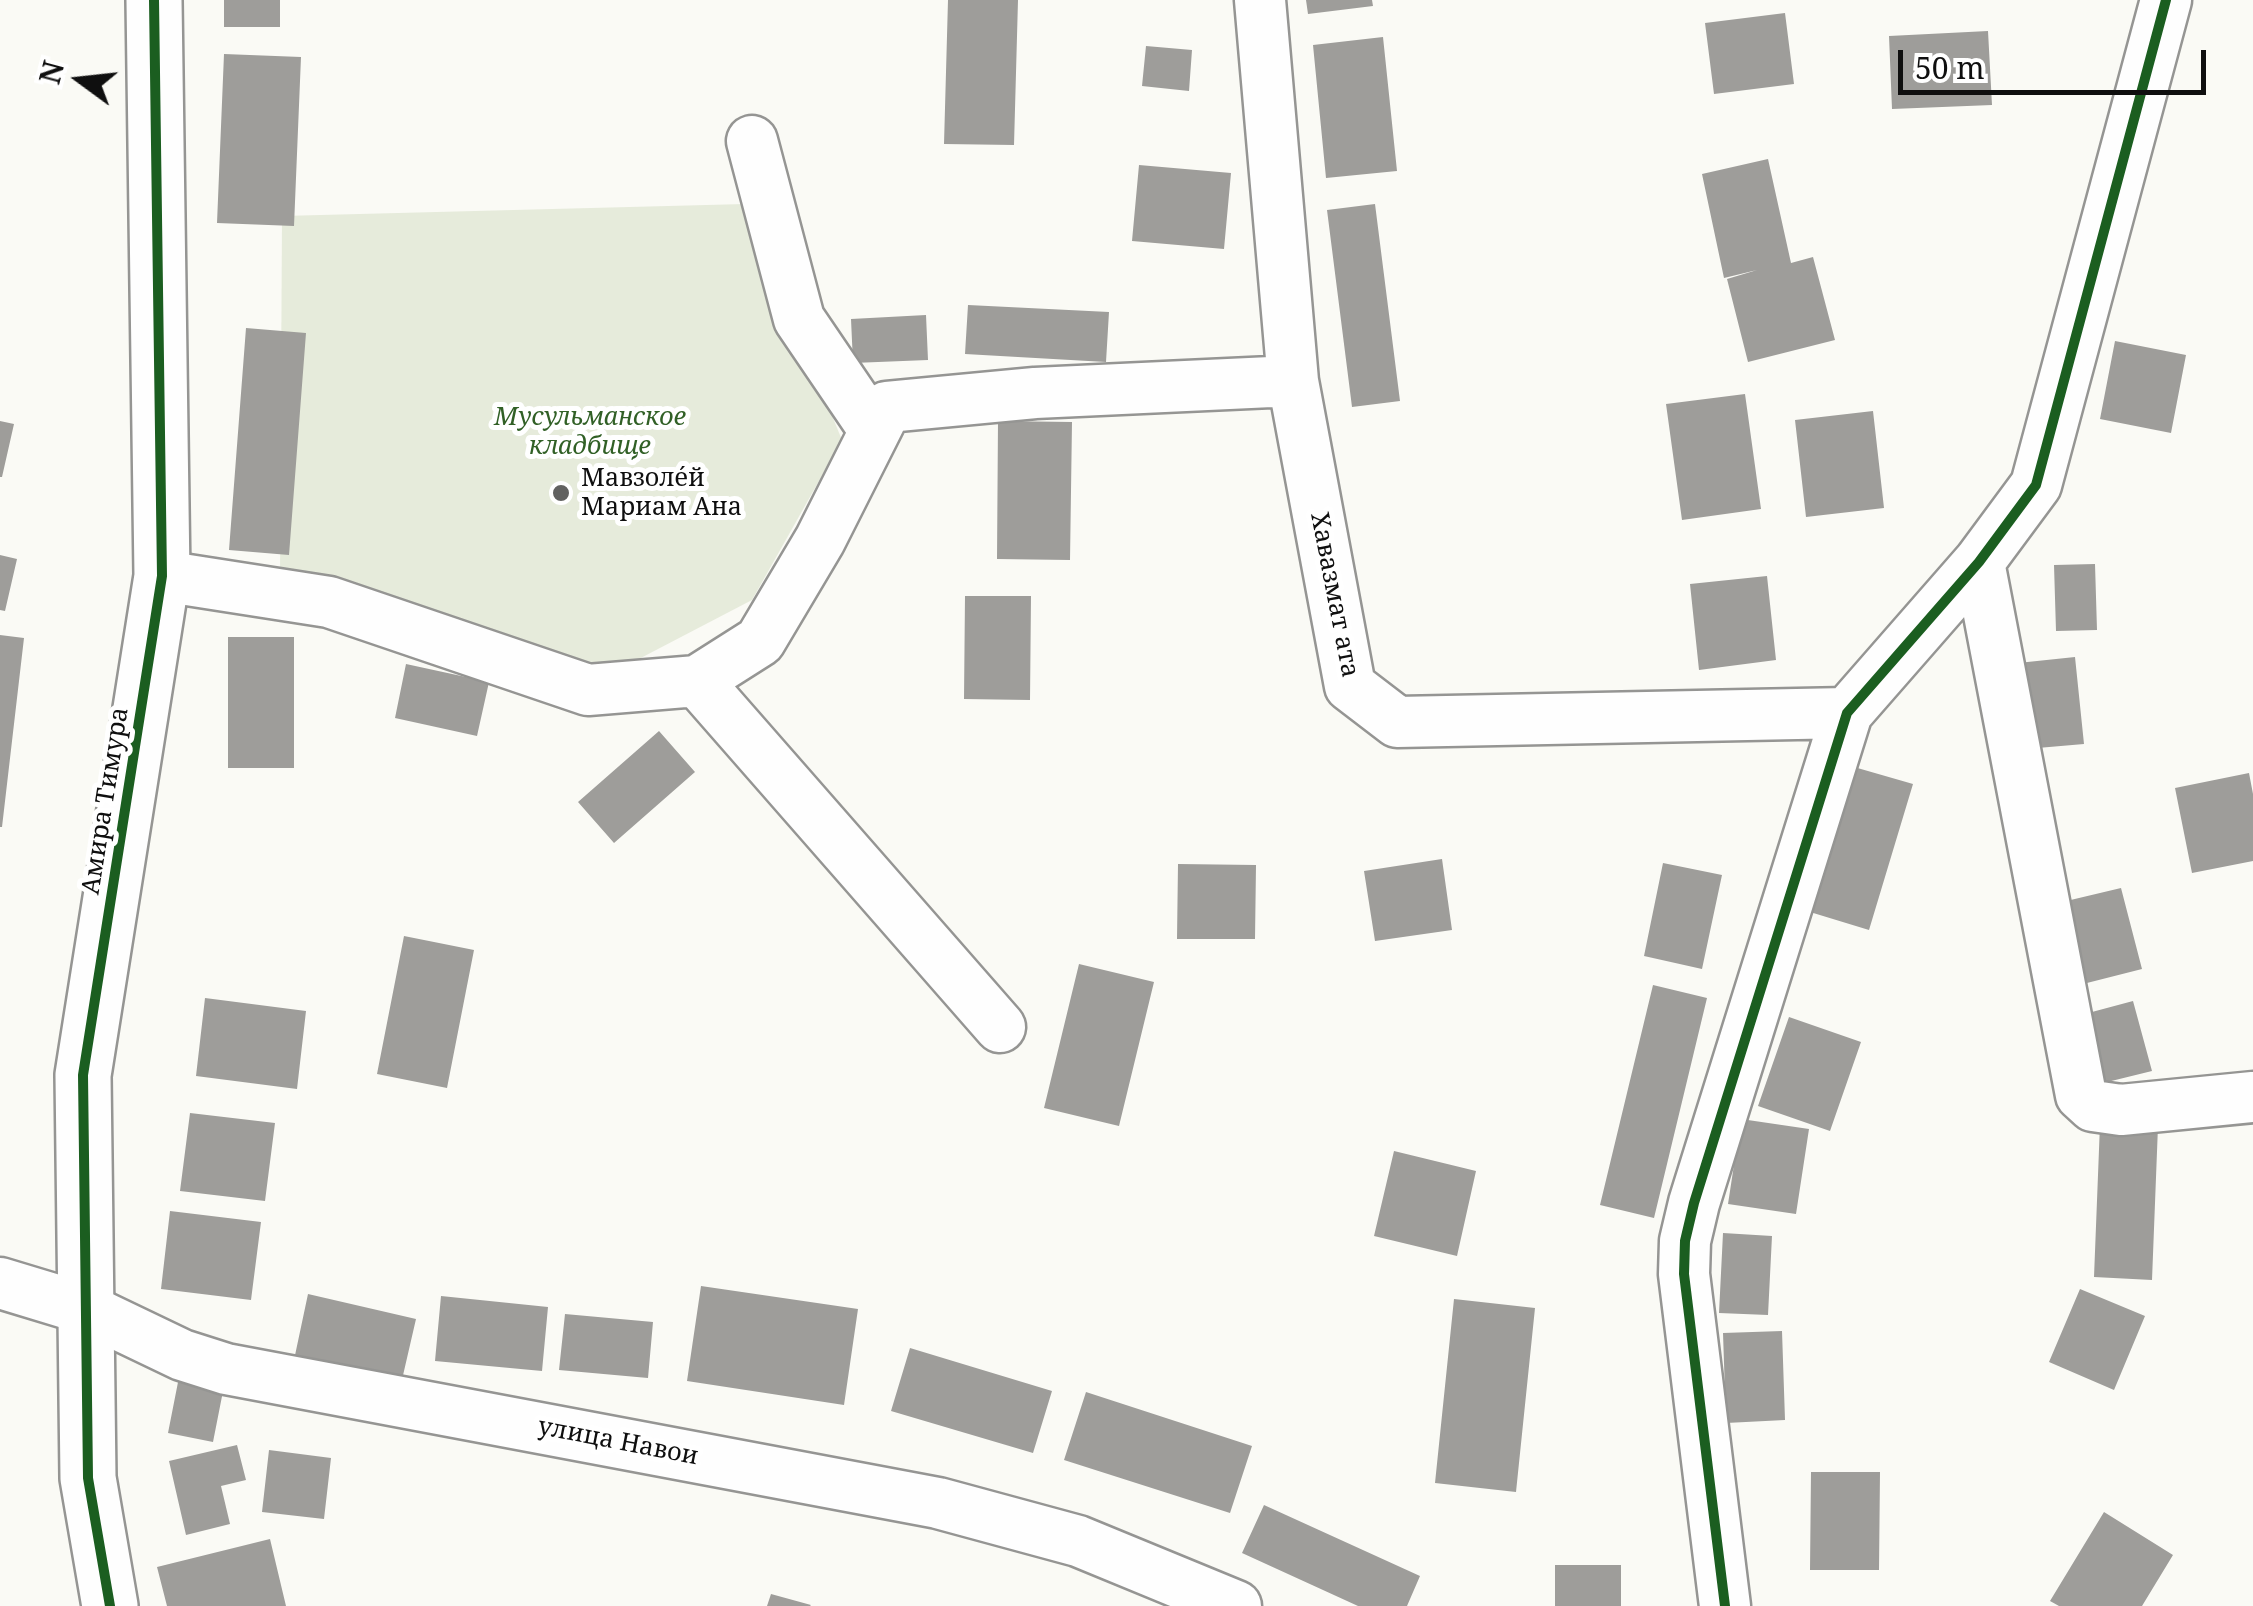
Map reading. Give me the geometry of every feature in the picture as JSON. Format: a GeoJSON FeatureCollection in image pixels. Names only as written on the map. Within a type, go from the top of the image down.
{"type":"FeatureCollection","features":[{"type":"Feature","properties":{"kind":"street","name":"Амира Тимура"},"geometry":{"type":"LineString","coordinates":[[110,1606],[88,1478],[83,1075],[162,576],[154,0]]}},
{"type":"Feature","properties":{"kind":"street","name":"Хавазмат ата"},"geometry":{"type":"LineString","coordinates":[[1260,0],[1293,381],[1350,686],[1398,722],[1846,714]]}},
{"type":"Feature","properties":{"kind":"street"},"geometry":{"type":"LineString","coordinates":[[1725,1606],[1684,1274],[1684,1242],[1846,714],[1979,562],[2036,485],[2166,0]]}},
{"type":"Feature","properties":{"kind":"street"},"geometry":{"type":"LineString","coordinates":[[752,142],[799,319],[875,431]]}},
{"type":"Feature","properties":{"kind":"street"},"geometry":{"type":"LineString","coordinates":[[162,576],[328,602],[588,690],[698,681],[760,641],[820,540],[887,407],[1035,393],[1293,381]]}},
{"type":"Feature","properties":{"kind":"street"},"geometry":{"type":"LineString","coordinates":[[1979,562],[2081,1095],[2092,1106],[2120,1110],[2253,1097]]}},
{"type":"Feature","properties":{"kind":"street"},"geometry":{"type":"LineString","coordinates":[[698,681],[1000,1027]]}},
{"type":"Feature","properties":{"kind":"street","name":"улица Навои"},"geometry":{"type":"LineString","coordinates":[[0,1283],[86,1308],[182,1356],[226,1369],[938,1503],[1078,1541],[1236,1606]]}},
{"type":"Feature","properties":{"kind":"green space","name":"Мусульманское кладбище"},"geometry":{"type":"Polygon","coordinates":[[[745,204],[842,440],[752,600],[612,673],[280,575],[282,216],[745,204]]]}},
{"type":"Feature","properties":{"kind":"building"},"geometry":{"type":"Polygon","coordinates":[[[224,0],[280,0],[280,27],[224,27],[224,0]]]}},
{"type":"Feature","properties":{"kind":"building"},"geometry":{"type":"Polygon","coordinates":[[[948,0],[1018,0],[1014,145],[944,144],[948,0]]]}},
{"type":"Feature","properties":{"kind":"building"},"geometry":{"type":"Polygon","coordinates":[[[1306,0],[1372,0],[1373,6],[1308,14],[1306,0]]]}},
{"type":"Feature","properties":{"kind":"building"},"geometry":{"type":"Polygon","coordinates":[[[1785,13],[1794,84],[1714,94],[1705,23],[1785,13]]]}},
{"type":"Feature","properties":{"kind":"building"},"geometry":{"type":"Polygon","coordinates":[[[1988,31],[1992,105],[1892,109],[1889,36],[1988,31]]]}},
{"type":"Feature","properties":{"kind":"building"},"geometry":{"type":"Polygon","coordinates":[[[1383,37],[1397,171],[1326,178],[1313,45],[1383,37]]]}},
{"type":"Feature","properties":{"kind":"building"},"geometry":{"type":"Polygon","coordinates":[[[1146,46],[1192,50],[1189,91],[1142,86],[1146,46]]]}},
{"type":"Feature","properties":{"kind":"building"},"geometry":{"type":"Polygon","coordinates":[[[224,54],[301,57],[294,226],[217,223],[224,54]]]}},
{"type":"Feature","properties":{"kind":"building"},"geometry":{"type":"Polygon","coordinates":[[[1768,159],[1791,263],[1813,257],[1835,340],[1748,362],[1727,279],[1757,270],[1724,278],[1702,174],[1768,159]]]}},
{"type":"Feature","properties":{"kind":"building"},"geometry":{"type":"Polygon","coordinates":[[[1139,165],[1231,173],[1224,249],[1132,241],[1139,165]]]}},
{"type":"Feature","properties":{"kind":"building"},"geometry":{"type":"Polygon","coordinates":[[[1375,204],[1400,401],[1352,407],[1327,210],[1375,204]]]}},
{"type":"Feature","properties":{"kind":"building"},"geometry":{"type":"Polygon","coordinates":[[[968,305],[1109,312],[1106,362],[965,354],[968,305]]]}},
{"type":"Feature","properties":{"kind":"building"},"geometry":{"type":"Polygon","coordinates":[[[926,315],[928,360],[853,363],[851,319],[926,315]]]}},
{"type":"Feature","properties":{"kind":"building"},"geometry":{"type":"Polygon","coordinates":[[[246,328],[306,333],[289,555],[229,550],[246,328]]]}},
{"type":"Feature","properties":{"kind":"building"},"geometry":{"type":"Polygon","coordinates":[[[2115,341],[2186,355],[2171,433],[2100,419],[2115,341]]]}},
{"type":"Feature","properties":{"kind":"building"},"geometry":{"type":"Polygon","coordinates":[[[1745,394],[1761,509],[1682,520],[1666,404],[1745,394]]]}},
{"type":"Feature","properties":{"kind":"building"},"geometry":{"type":"Polygon","coordinates":[[[1873,411],[1884,508],[1806,517],[1795,420],[1873,411]]]}},
{"type":"Feature","properties":{"kind":"building"},"geometry":{"type":"Polygon","coordinates":[[[0,421],[14,424],[2,477],[0,477],[0,421]]]}},
{"type":"Feature","properties":{"kind":"building"},"geometry":{"type":"Polygon","coordinates":[[[998,421],[1072,422],[1070,560],[997,559],[998,421]]]}},
{"type":"Feature","properties":{"kind":"building"},"geometry":{"type":"Polygon","coordinates":[[[0,555],[17,559],[5,611],[0,610],[0,555]]]}},
{"type":"Feature","properties":{"kind":"building"},"geometry":{"type":"Polygon","coordinates":[[[2095,564],[2097,630],[2056,631],[2054,565],[2095,564]]]}},
{"type":"Feature","properties":{"kind":"building"},"geometry":{"type":"Polygon","coordinates":[[[1767,576],[1776,660],[1699,670],[1690,584],[1767,576]]]}},
{"type":"Feature","properties":{"kind":"building"},"geometry":{"type":"Polygon","coordinates":[[[965,596],[1031,596],[1030,700],[964,699],[965,596]]]}},
{"type":"Feature","properties":{"kind":"building"},"geometry":{"type":"Polygon","coordinates":[[[0,635],[24,638],[2,827],[0,827],[0,635]]]}},
{"type":"Feature","properties":{"kind":"building"},"geometry":{"type":"Polygon","coordinates":[[[228,637],[294,637],[294,768],[228,768],[228,637]]]}},
{"type":"Feature","properties":{"kind":"building"},"geometry":{"type":"Polygon","coordinates":[[[2075,657],[2084,744],[2026,749],[2018,663],[2075,657]]]}},
{"type":"Feature","properties":{"kind":"building"},"geometry":{"type":"Polygon","coordinates":[[[406,664],[489,682],[477,736],[395,718],[406,664]]]}},
{"type":"Feature","properties":{"kind":"building"},"geometry":{"type":"Polygon","coordinates":[[[659,731],[695,772],[614,843],[578,802],[659,731]]]}},
{"type":"Feature","properties":{"kind":"building"},"geometry":{"type":"Polygon","coordinates":[[[1854,767],[1913,784],[1869,930],[1810,912],[1854,767]]]}},
{"type":"Feature","properties":{"kind":"building"},"geometry":{"type":"Polygon","coordinates":[[[2249,773],[2253,794],[2253,861],[2192,873],[2175,788],[2249,773]]]}},
{"type":"Feature","properties":{"kind":"building"},"geometry":{"type":"Polygon","coordinates":[[[1442,859],[1452,930],[1375,941],[1364,871],[1442,859]]]}},
{"type":"Feature","properties":{"kind":"building"},"geometry":{"type":"Polygon","coordinates":[[[1663,863],[1722,875],[1702,969],[1644,956],[1663,863]]]}},
{"type":"Feature","properties":{"kind":"building"},"geometry":{"type":"Polygon","coordinates":[[[1178,864],[1256,865],[1255,939],[1177,939],[1178,864]]]}},
{"type":"Feature","properties":{"kind":"building"},"geometry":{"type":"Polygon","coordinates":[[[2121,888],[2142,969],[2079,985],[2058,903],[2121,888]]]}},
{"type":"Feature","properties":{"kind":"building"},"geometry":{"type":"Polygon","coordinates":[[[404,936],[474,950],[447,1088],[377,1074],[404,936]]]}},
{"type":"Feature","properties":{"kind":"building"},"geometry":{"type":"Polygon","coordinates":[[[1079,964],[1154,982],[1119,1126],[1044,1108],[1079,964]]]}},
{"type":"Feature","properties":{"kind":"building"},"geometry":{"type":"Polygon","coordinates":[[[1653,985],[1707,998],[1654,1218],[1600,1205],[1653,985]]]}},
{"type":"Feature","properties":{"kind":"building"},"geometry":{"type":"Polygon","coordinates":[[[205,998],[306,1011],[297,1089],[196,1076],[205,998]]]}},
{"type":"Feature","properties":{"kind":"building"},"geometry":{"type":"Polygon","coordinates":[[[2133,1001],[2152,1071],[2095,1085],[2077,1016],[2133,1001]]]}},
{"type":"Feature","properties":{"kind":"building"},"geometry":{"type":"Polygon","coordinates":[[[1789,1017],[1861,1042],[1830,1131],[1758,1106],[1789,1017]]]}},
{"type":"Feature","properties":{"kind":"building"},"geometry":{"type":"Polygon","coordinates":[[[190,1113],[275,1123],[265,1201],[180,1191],[190,1113]]]}},
{"type":"Feature","properties":{"kind":"building"},"geometry":{"type":"Polygon","coordinates":[[[1741,1119],[1809,1129],[1796,1214],[1728,1204],[1741,1119]]]}},
{"type":"Feature","properties":{"kind":"building"},"geometry":{"type":"Polygon","coordinates":[[[2100,1124],[2158,1126],[2152,1280],[2094,1277],[2100,1124]]]}},
{"type":"Feature","properties":{"kind":"building"},"geometry":{"type":"Polygon","coordinates":[[[1394,1151],[1476,1171],[1457,1256],[1374,1236],[1394,1151]]]}},
{"type":"Feature","properties":{"kind":"building"},"geometry":{"type":"Polygon","coordinates":[[[170,1211],[261,1222],[251,1300],[161,1289],[170,1211]]]}},
{"type":"Feature","properties":{"kind":"building"},"geometry":{"type":"Polygon","coordinates":[[[1723,1233],[1772,1236],[1768,1315],[1719,1313],[1723,1233]]]}},
{"type":"Feature","properties":{"kind":"building"},"geometry":{"type":"Polygon","coordinates":[[[701,1286],[858,1309],[844,1405],[687,1381],[701,1286]]]}},
{"type":"Feature","properties":{"kind":"building"},"geometry":{"type":"Polygon","coordinates":[[[2080,1289],[2145,1316],[2114,1390],[2049,1362],[2080,1289]]]}},
{"type":"Feature","properties":{"kind":"building"},"geometry":{"type":"Polygon","coordinates":[[[308,1294],[416,1319],[401,1384],[294,1360],[308,1294]]]}},
{"type":"Feature","properties":{"kind":"building"},"geometry":{"type":"Polygon","coordinates":[[[441,1296],[548,1307],[542,1371],[435,1361],[441,1296]]]}},
{"type":"Feature","properties":{"kind":"building"},"geometry":{"type":"Polygon","coordinates":[[[1454,1299],[1535,1308],[1516,1492],[1435,1483],[1454,1299]]]}},
{"type":"Feature","properties":{"kind":"building"},"geometry":{"type":"Polygon","coordinates":[[[565,1314],[653,1322],[648,1378],[559,1370],[565,1314]]]}},
{"type":"Feature","properties":{"kind":"building"},"geometry":{"type":"Polygon","coordinates":[[[1782,1331],[1785,1420],[1726,1423],[1723,1333],[1782,1331]]]}},
{"type":"Feature","properties":{"kind":"building"},"geometry":{"type":"Polygon","coordinates":[[[910,1348],[1052,1391],[1033,1453],[891,1411],[910,1348]]]}},
{"type":"Feature","properties":{"kind":"building"},"geometry":{"type":"Polygon","coordinates":[[[180,1372],[225,1381],[213,1442],[168,1433],[180,1372]]]}},
{"type":"Feature","properties":{"kind":"building"},"geometry":{"type":"Polygon","coordinates":[[[1086,1392],[1252,1446],[1230,1513],[1064,1460],[1086,1392]]]}},
{"type":"Feature","properties":{"kind":"building"},"geometry":{"type":"Polygon","coordinates":[[[237,1445],[246,1480],[221,1486],[230,1524],[186,1535],[169,1461],[237,1445]]]}},
{"type":"Feature","properties":{"kind":"building"},"geometry":{"type":"Polygon","coordinates":[[[269,1450],[331,1458],[324,1519],[262,1512],[269,1450]]]}},
{"type":"Feature","properties":{"kind":"building"},"geometry":{"type":"Polygon","coordinates":[[[1811,1472],[1880,1472],[1879,1570],[1810,1570],[1811,1472]]]}},
{"type":"Feature","properties":{"kind":"building"},"geometry":{"type":"Polygon","coordinates":[[[1264,1505],[1420,1576],[1407,1606],[1358,1606],[1242,1553],[1264,1505]]]}},
{"type":"Feature","properties":{"kind":"building"},"geometry":{"type":"Polygon","coordinates":[[[2104,1512],[2173,1555],[2142,1606],[2059,1606],[2050,1601],[2104,1512]]]}},
{"type":"Feature","properties":{"kind":"building"},"geometry":{"type":"Polygon","coordinates":[[[270,1539],[286,1606],[167,1606],[157,1567],[270,1539]]]}},
{"type":"Feature","properties":{"kind":"building"},"geometry":{"type":"Polygon","coordinates":[[[1555,1565],[1621,1565],[1621,1606],[1555,1606],[1555,1565]]]}},
{"type":"Feature","properties":{"kind":"building"},"geometry":{"type":"Polygon","coordinates":[[[771,1594],[811,1605],[767,1606],[771,1594]]]}},
{"type":"Feature","properties":{"kind":"cycle path"},"geometry":{"type":"LineString","coordinates":[[110,1606],[88,1478],[83,1075],[162,576],[154,0]]}},
{"type":"Feature","properties":{"kind":"cycle path"},"geometry":{"type":"LineString","coordinates":[[1725,1606],[1684,1274],[1685,1241],[1694,1203],[1847,713],[1979,562],[2036,485],[2166,0]]}},
{"type":"Feature","properties":{"kind":"place","name":"Мавзоле́й Мариам Ана"},"geometry":{"type":"Point","coordinates":[561,493]}}]}
